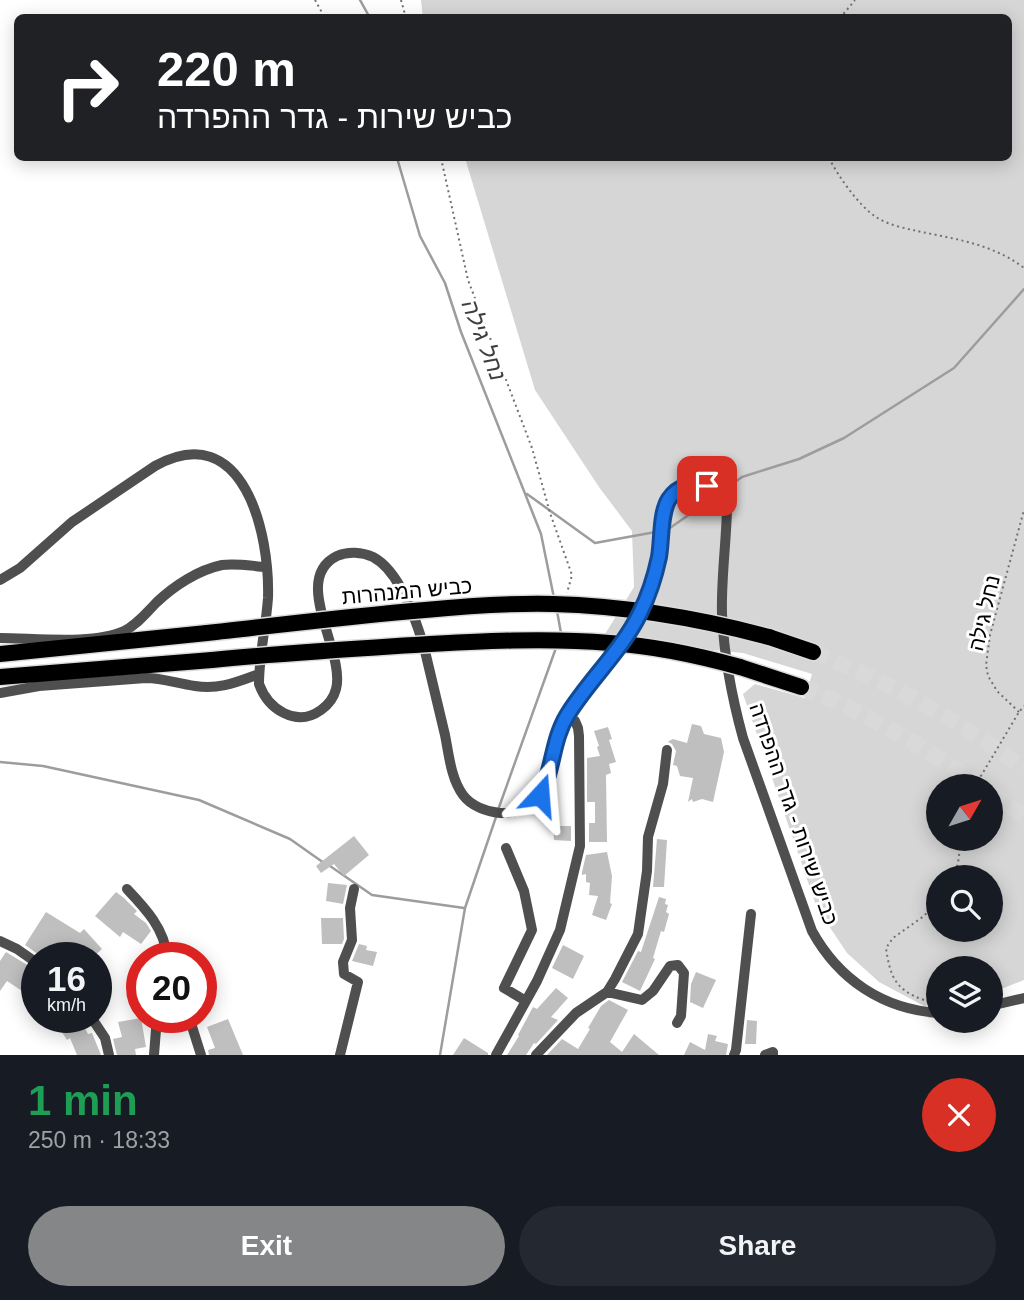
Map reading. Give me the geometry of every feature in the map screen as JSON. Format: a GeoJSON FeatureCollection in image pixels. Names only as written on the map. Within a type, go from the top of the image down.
{"type":"FeatureCollection","features":[{"type":"Feature","properties":{"kind":"highway","name":"כביש המנהרות"},"geometry":{"type":"LineString","coordinates":[[0,654],[487,604],[598,606],[664,614],[729,626],[813,652]]}},
{"type":"Feature","properties":{"kind":"highway"},"geometry":{"type":"LineString","coordinates":[[0,677],[265,654],[497,640],[568,640],[665,650],[740,667],[801,687]]}},
{"type":"Feature","properties":{"kind":"street","name":"כביש שירות - גדר ההפרדה"},"geometry":{"type":"LineString","coordinates":[[0,580],[20,568],[49,541],[91,509],[155,466],[173,458],[196,454],[218,459],[240,479],[260,525],[268,597],[259,684],[270,704],[291,716],[312,715],[326,705],[335,692],[337,668],[318,597],[318,582],[327,563],[337,556],[356,553],[368,555],[388,568],[419,629],[454,778],[462,794],[480,808],[505,813],[521,809],[540,795],[566,715],[639,614],[657,566],[667,502],[680,489],[689,485],[707,486],[722,498],[727,510],[722,614],[731,691],[737,717],[813,931],[831,960],[859,986],[893,1004],[926,1011]]}},
{"type":"Feature","properties":{"kind":"street"},"geometry":{"type":"LineString","coordinates":[[0,638],[80,639],[119,633],[133,626],[174,587],[205,571],[225,565],[266,567]]}},
{"type":"Feature","properties":{"kind":"street"},"geometry":{"type":"LineString","coordinates":[[0,693],[39,686],[146,678],[192,686],[218,687],[259,674]]}},
{"type":"Feature","properties":{"kind":"street"},"geometry":{"type":"LineString","coordinates":[[496,1055],[537,981],[560,930],[580,846],[579,736],[575,721]]}},
{"type":"Feature","properties":{"kind":"street"},"geometry":{"type":"LineString","coordinates":[[536,1055],[576,1013],[607,992],[638,934],[647,871],[648,837],[663,784],[667,750]]}},
{"type":"Feature","properties":{"kind":"street"},"geometry":{"type":"LineString","coordinates":[[506,848],[524,891],[532,930],[504,988],[526,1001]]}},
{"type":"Feature","properties":{"kind":"street"},"geometry":{"type":"LineString","coordinates":[[127,888],[149,913],[164,942]]}},
{"type":"Feature","properties":{"kind":"street"},"geometry":{"type":"LineString","coordinates":[[340,1055],[358,982],[344,974],[343,962],[352,940],[350,908],[354,889]]}},
{"type":"Feature","properties":{"kind":"street"},"geometry":{"type":"LineString","coordinates":[[734,1055],[751,914]]}},
{"type":"Feature","properties":{"kind":"street"},"geometry":{"type":"LineString","coordinates":[[0,942],[21,952]]}},
{"type":"Feature","properties":{"kind":"street"},"geometry":{"type":"LineString","coordinates":[[607,992],[642,1000],[653,991],[670,966],[678,965],[684,973],[681,1016],[677,1023]]}},
{"type":"Feature","properties":{"kind":"street"},"geometry":{"type":"LineString","coordinates":[[1003,1003],[1024,998]]}},
{"type":"Feature","properties":{"kind":"street"},"geometry":{"type":"LineString","coordinates":[[102,1033],[109,1055]]}},
{"type":"Feature","properties":{"kind":"street"},"geometry":{"type":"LineString","coordinates":[[154,1055],[156,1033]]}},
{"type":"Feature","properties":{"kind":"street"},"geometry":{"type":"LineString","coordinates":[[194,1033],[201,1055]]}},
{"type":"Feature","properties":{"kind":"street"},"geometry":{"type":"LineString","coordinates":[[765,1055],[773,1052],[773,1055]]}},
{"type":"Feature","properties":{"kind":"path"},"geometry":{"type":"LineString","coordinates":[[844,14],[855,0]]}},
{"type":"Feature","properties":{"kind":"path"},"geometry":{"type":"LineString","coordinates":[[442,161],[468,280],[532,448],[550,513],[572,575],[565,600]]}},
{"type":"Feature","properties":{"kind":"path"},"geometry":{"type":"LineString","coordinates":[[831,161],[859,203],[877,218],[899,227],[980,245],[1011,258],[1024,268]]}},
{"type":"Feature","properties":{"kind":"path","name":"נחל גילה"},"geometry":{"type":"LineString","coordinates":[[1019,712],[997,691],[988,676],[986,664],[990,635],[1024,510]]}},
{"type":"Feature","properties":{"kind":"path"},"geometry":{"type":"LineString","coordinates":[[982,774],[1024,706]]}},
{"type":"Feature","properties":{"kind":"path"},"geometry":{"type":"LineString","coordinates":[[926,914],[892,938],[886,948],[888,966],[897,985],[926,1000]]}},
{"type":"Feature","properties":{"kind":"shaded area"},"geometry":{"type":"Polygon","coordinates":[[[421,0],[1024,0],[1024,980],[1003,988],[1003,956],[926,956],[924,1006],[879,982],[847,953],[817,908],[743,694],[755,684],[805,698],[812,674],[743,653],[602,639],[634,587],[632,531],[599,487],[535,390],[466,161],[1012,161],[1012,14],[423,14],[421,0]]]}},
{"type":"Feature","properties":{"kind":"building"},"geometry":{"type":"Polygon","coordinates":[[[692,724],[701,726],[704,734],[721,738],[724,752],[713,802],[702,799],[693,802],[692,799],[688,802],[693,778],[680,776],[677,766],[673,765],[676,751],[668,742],[673,739],[687,743],[692,724]]]}},
{"type":"Feature","properties":{"kind":"building"},"geometry":{"type":"Polygon","coordinates":[[[608,727],[616,762],[609,764],[611,773],[606,775],[607,842],[589,842],[589,823],[595,823],[595,802],[587,802],[587,758],[600,756],[594,731],[608,727]]]}},
{"type":"Feature","properties":{"kind":"building"},"geometry":{"type":"Polygon","coordinates":[[[553,826],[571,826],[571,841],[554,840],[553,826]]]}},
{"type":"Feature","properties":{"kind":"building"},"geometry":{"type":"Polygon","coordinates":[[[354,836],[369,855],[344,876],[334,864],[321,873],[316,866],[354,836]]]}},
{"type":"Feature","properties":{"kind":"building"},"geometry":{"type":"Polygon","coordinates":[[[657,839],[667,840],[664,887],[653,887],[657,839]]]}},
{"type":"Feature","properties":{"kind":"building"},"geometry":{"type":"Polygon","coordinates":[[[607,852],[612,876],[612,904],[606,920],[592,915],[598,896],[589,895],[590,883],[586,882],[586,874],[582,875],[582,872],[586,855],[607,852]]]}},
{"type":"Feature","properties":{"kind":"building"},"geometry":{"type":"Polygon","coordinates":[[[328,883],[347,885],[343,904],[326,901],[328,883]]]}},
{"type":"Feature","properties":{"kind":"building"},"geometry":{"type":"Polygon","coordinates":[[[116,892],[137,911],[134,914],[146,923],[151,931],[143,942],[138,942],[123,932],[120,937],[95,916],[116,892]]]}},
{"type":"Feature","properties":{"kind":"building"},"geometry":{"type":"Polygon","coordinates":[[[659,897],[666,899],[666,912],[669,914],[664,932],[661,931],[653,958],[655,959],[640,991],[622,982],[638,951],[641,952],[659,897]]]}},
{"type":"Feature","properties":{"kind":"building"},"geometry":{"type":"Polygon","coordinates":[[[46,912],[80,933],[84,929],[96,942],[27,942],[46,912]]]}},
{"type":"Feature","properties":{"kind":"building"},"geometry":{"type":"Polygon","coordinates":[[[321,918],[343,918],[342,944],[322,944],[321,918]]]}},
{"type":"Feature","properties":{"kind":"building"},"geometry":{"type":"Polygon","coordinates":[[[359,944],[367,946],[366,950],[377,952],[373,966],[352,961],[359,944]]]}},
{"type":"Feature","properties":{"kind":"building"},"geometry":{"type":"Polygon","coordinates":[[[563,945],[584,956],[573,979],[552,968],[563,945]]]}},
{"type":"Feature","properties":{"kind":"building"},"geometry":{"type":"Polygon","coordinates":[[[6,952],[21,961],[21,990],[7,981],[0,991],[0,961],[6,952]]]}},
{"type":"Feature","properties":{"kind":"building"},"geometry":{"type":"Polygon","coordinates":[[[696,972],[716,980],[703,1008],[690,1002],[691,984],[696,972]]]}},
{"type":"Feature","properties":{"kind":"building"},"geometry":{"type":"Polygon","coordinates":[[[556,988],[568,998],[551,1017],[558,1020],[536,1044],[534,1043],[526,1055],[507,1055],[533,1007],[537,1009],[556,988]]]}},
{"type":"Feature","properties":{"kind":"building"},"geometry":{"type":"Polygon","coordinates":[[[609,1000],[628,1010],[610,1042],[622,1052],[634,1034],[659,1055],[547,1055],[562,1039],[578,1049],[601,1006],[609,1000]]]}},
{"type":"Feature","properties":{"kind":"building"},"geometry":{"type":"Polygon","coordinates":[[[228,1019],[243,1055],[209,1055],[208,1050],[215,1048],[209,1033],[217,1033],[217,1023],[228,1019]]]}},
{"type":"Feature","properties":{"kind":"building"},"geometry":{"type":"Polygon","coordinates":[[[747,1020],[757,1021],[756,1044],[745,1044],[747,1020]]]}},
{"type":"Feature","properties":{"kind":"building"},"geometry":{"type":"Polygon","coordinates":[[[126,1021],[126,1033],[144,1033],[146,1047],[135,1049],[136,1055],[117,1055],[113,1039],[122,1037],[118,1022],[126,1021]]]}},
{"type":"Feature","properties":{"kind":"building"},"geometry":{"type":"Polygon","coordinates":[[[62,1033],[92,1033],[101,1055],[77,1055],[70,1038],[67,1040],[62,1033]]]}},
{"type":"Feature","properties":{"kind":"building"},"geometry":{"type":"Polygon","coordinates":[[[708,1034],[717,1036],[715,1041],[728,1044],[726,1055],[684,1055],[690,1042],[705,1050],[708,1034]]]}},
{"type":"Feature","properties":{"kind":"building"},"geometry":{"type":"Polygon","coordinates":[[[464,1038],[488,1053],[488,1055],[453,1055],[464,1038]]]}},
{"type":"Feature","properties":{"kind":"waterway","name":"נחל גילה"},"geometry":{"type":"LineString","coordinates":[[360,0],[368,14]]}},
{"type":"Feature","properties":{"kind":"waterway","name":"נחל גילה"},"geometry":{"type":"LineString","coordinates":[[398,161],[420,236],[445,283],[461,332],[541,534],[554,598]]}},
{"type":"Feature","properties":{"kind":"waterway"},"geometry":{"type":"LineString","coordinates":[[721,492],[742,477],[799,459],[844,438],[954,368],[1024,289]]}},
{"type":"Feature","properties":{"kind":"waterway"},"geometry":{"type":"LineString","coordinates":[[527,494],[595,543],[661,531]]}},
{"type":"Feature","properties":{"kind":"waterway"},"geometry":{"type":"LineString","coordinates":[[667,530],[716,496]]}},
{"type":"Feature","properties":{"kind":"waterway"},"geometry":{"type":"LineString","coordinates":[[557,611],[560,636]]}},
{"type":"Feature","properties":{"kind":"waterway"},"geometry":{"type":"LineString","coordinates":[[498,810],[557,645]]}},
{"type":"Feature","properties":{"kind":"waterway"},"geometry":{"type":"LineString","coordinates":[[0,762],[43,766],[199,800],[290,839],[324,863]]}},
{"type":"Feature","properties":{"kind":"waterway"},"geometry":{"type":"LineString","coordinates":[[440,1055],[465,908],[496,817]]}},
{"type":"Feature","properties":{"kind":"waterway"},"geometry":{"type":"LineString","coordinates":[[330,866],[372,895],[464,908]]}},
{"type":"Feature","properties":{"kind":"tunnel"},"geometry":{"type":"LineString","coordinates":[[813,652],[870,676],[919,701],[1024,768]]}},
{"type":"Feature","properties":{"kind":"tunnel"},"geometry":{"type":"LineString","coordinates":[[801,687],[894,731],[963,774]]}},
{"type":"Feature","properties":{"kind":"tunnel"},"geometry":{"type":"LineString","coordinates":[[1003,801],[1024,816]]}},
{"type":"Feature","properties":{"kind":"route"},"geometry":{"type":"LineString","coordinates":[[540,795],[566,715],[628,632],[652,585],[667,502],[673,494],[689,485],[707,486]]}}]}
